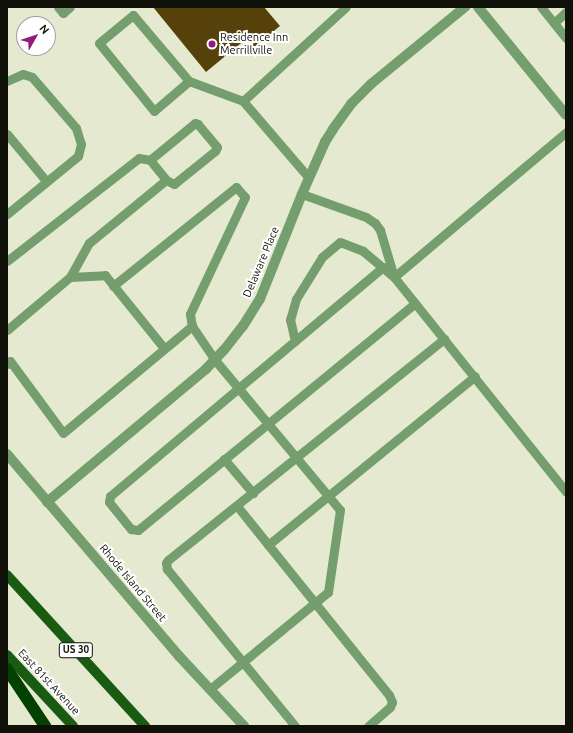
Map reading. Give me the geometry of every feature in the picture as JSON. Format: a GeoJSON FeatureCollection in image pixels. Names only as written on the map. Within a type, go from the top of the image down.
{"type":"FeatureCollection","features":[{"type":"Feature","properties":{"kind":"highway"},"geometry":{"type":"LineString","coordinates":[[7,669],[45,726]]}},
{"type":"Feature","properties":{"kind":"main road","name":"US 30"},"geometry":{"type":"LineString","coordinates":[[7,575],[145,726]]}},
{"type":"Feature","properties":{"kind":"main road","name":"East 81st Avenue"},"geometry":{"type":"LineString","coordinates":[[7,655],[73,726]]}},
{"type":"Feature","properties":{"kind":"street","name":"Delaware Place"},"geometry":{"type":"LineString","coordinates":[[47,502],[215,360],[243,326],[260,299],[302,194],[333,129],[361,94],[465,7]]}},
{"type":"Feature","properties":{"kind":"street"},"geometry":{"type":"LineString","coordinates":[[478,7],[566,115]]}},
{"type":"Feature","properties":{"kind":"street","name":"Rhode Island Street"},"geometry":{"type":"LineString","coordinates":[[7,454],[179,656],[244,726]]}},
{"type":"Feature","properties":{"kind":"lane"},"geometry":{"type":"LineString","coordinates":[[58,7],[63,13],[70,7]]}},
{"type":"Feature","properties":{"kind":"lane"},"geometry":{"type":"LineString","coordinates":[[243,101],[346,7]]}},
{"type":"Feature","properties":{"kind":"lane"},"geometry":{"type":"LineString","coordinates":[[541,7],[566,38]]}},
{"type":"Feature","properties":{"kind":"lane"},"geometry":{"type":"LineString","coordinates":[[554,23],[566,12]]}},
{"type":"Feature","properties":{"kind":"lane"},"geometry":{"type":"LineString","coordinates":[[189,81],[154,111],[99,43],[133,15],[189,81],[243,101],[309,178]]}},
{"type":"Feature","properties":{"kind":"lane"},"geometry":{"type":"LineString","coordinates":[[7,81],[23,74],[32,77],[76,128],[81,144],[78,156],[7,214]]}},
{"type":"Feature","properties":{"kind":"lane"},"geometry":{"type":"LineString","coordinates":[[7,261],[139,158],[150,160],[166,180],[174,184],[215,151],[217,147],[198,124],[195,123],[150,160]]}},
{"type":"Feature","properties":{"kind":"lane"},"geometry":{"type":"LineString","coordinates":[[394,277],[566,132]]}},
{"type":"Feature","properties":{"kind":"lane"},"geometry":{"type":"LineString","coordinates":[[7,134],[46,182]]}},
{"type":"Feature","properties":{"kind":"lane"},"geometry":{"type":"LineString","coordinates":[[7,330],[70,277],[89,243],[166,180]]}},
{"type":"Feature","properties":{"kind":"lane"},"geometry":{"type":"LineString","coordinates":[[113,286],[236,186],[245,197],[190,314],[192,326],[215,360],[340,510],[328,592],[210,689]]}},
{"type":"Feature","properties":{"kind":"lane"},"geometry":{"type":"LineString","coordinates":[[302,194],[366,218],[375,223],[380,230],[394,277]]}},
{"type":"Feature","properties":{"kind":"lane"},"geometry":{"type":"LineString","coordinates":[[295,341],[290,320],[296,299],[322,257],[340,242],[363,251],[394,277],[475,376],[566,492]]}},
{"type":"Feature","properties":{"kind":"lane"},"geometry":{"type":"LineString","coordinates":[[383,267],[110,496],[109,502],[131,529],[138,530],[415,303]]}},
{"type":"Feature","properties":{"kind":"lane"},"geometry":{"type":"LineString","coordinates":[[70,277],[105,275],[164,348]]}},
{"type":"Feature","properties":{"kind":"lane"},"geometry":{"type":"LineString","coordinates":[[7,364],[10,362],[62,433],[192,326]]}},
{"type":"Feature","properties":{"kind":"lane"},"geometry":{"type":"LineString","coordinates":[[295,726],[167,569],[168,560],[444,339]]}},
{"type":"Feature","properties":{"kind":"lane"},"geometry":{"type":"LineString","coordinates":[[268,545],[475,376]]}},
{"type":"Feature","properties":{"kind":"lane"},"geometry":{"type":"LineString","coordinates":[[224,459],[253,493]]}},
{"type":"Feature","properties":{"kind":"lane"},"geometry":{"type":"LineString","coordinates":[[237,506],[389,695],[392,702],[390,707],[368,726]]}},
{"type":"Feature","properties":{"kind":"building","name":"Residence Inn Merrillville"},"geometry":{"type":"Polygon","coordinates":[[[153,7],[264,7],[280,26],[253,48],[246,39],[206,72],[153,7]]]}},
{"type":"Feature","properties":{"kind":"place","name":"Residence Inn Merrillville"},"geometry":{"type":"Point","coordinates":[212,44]}}]}
